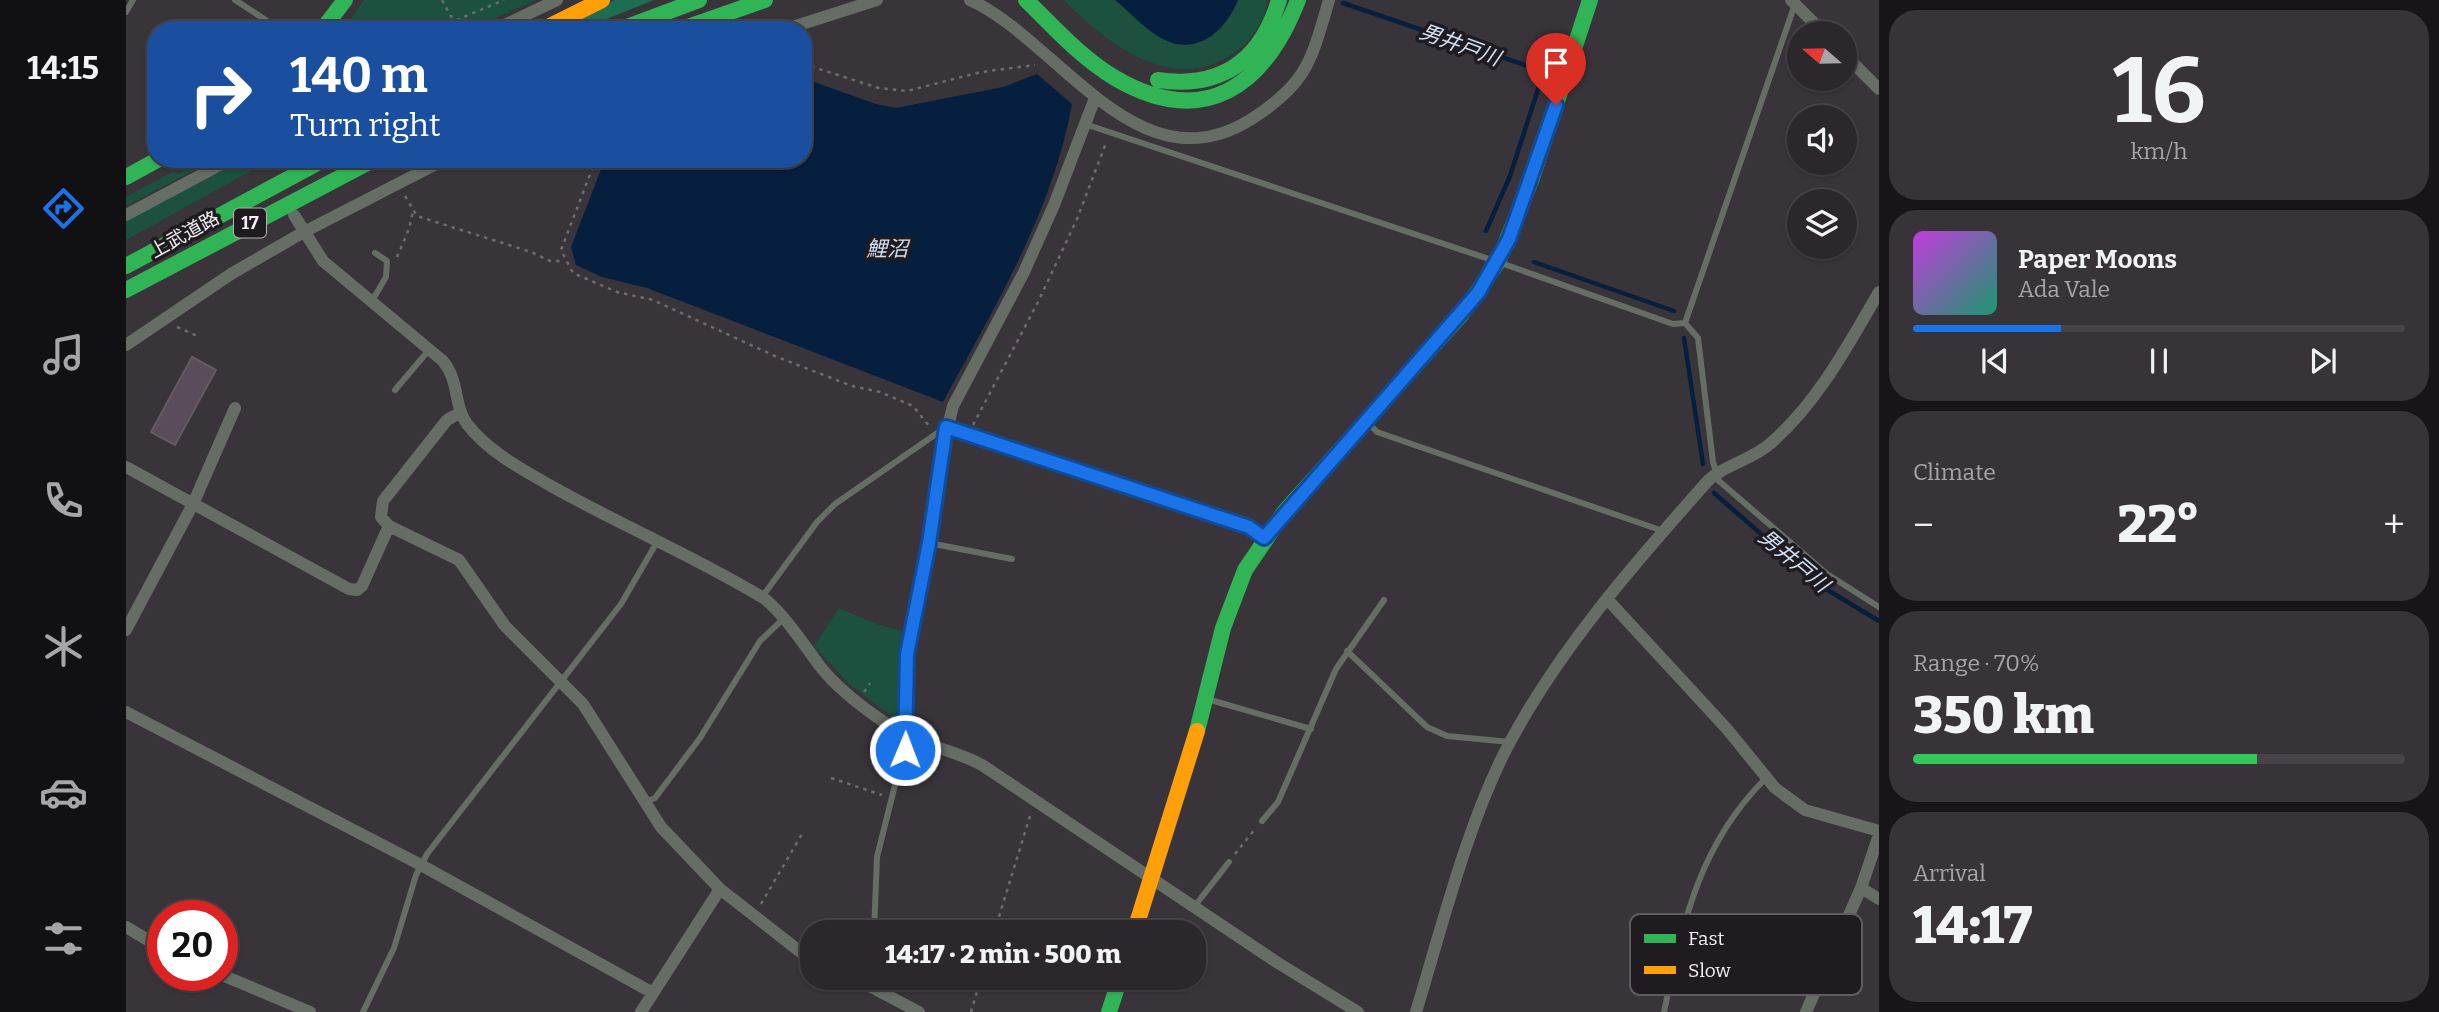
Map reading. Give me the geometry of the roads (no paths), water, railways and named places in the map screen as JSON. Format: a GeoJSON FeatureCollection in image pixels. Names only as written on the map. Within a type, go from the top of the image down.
{"type":"FeatureCollection","features":[{"type":"Feature","properties":{"kind":"main road"},"geometry":{"type":"LineString","coordinates":[[329,21],[345,0]]}},
{"type":"Feature","properties":{"kind":"main road"},"geometry":{"type":"LineString","coordinates":[[560,21],[601,0]]}},
{"type":"Feature","properties":{"kind":"main road"},"geometry":{"type":"LineString","coordinates":[[643,21],[699,0]]}},
{"type":"Feature","properties":{"kind":"main road"},"geometry":{"type":"LineString","coordinates":[[705,21],[765,0]]}},
{"type":"Feature","properties":{"kind":"main road"},"geometry":{"type":"LineString","coordinates":[[1026,0],[1080,50],[1118,79],[1156,96],[1187,100],[1222,94],[1254,76],[1279,48],[1298,0]]}},
{"type":"Feature","properties":{"kind":"main road"},"geometry":{"type":"LineString","coordinates":[[1048,0],[1118,61],[1150,78],[1184,83],[1218,77],[1245,61],[1266,36],[1279,0]]}},
{"type":"Feature","properties":{"kind":"main road"},"geometry":{"type":"LineString","coordinates":[[1138,920],[1206,698],[1233,596],[1264,538],[1313,479],[1461,315],[1498,262],[1532,178],[1590,0]]}},
{"type":"Feature","properties":{"kind":"main road"},"geometry":{"type":"LineString","coordinates":[[126,177],[147,166]]}},
{"type":"Feature","properties":{"kind":"main road"},"geometry":{"type":"LineString","coordinates":[[130,249],[276,168]]}},
{"type":"Feature","properties":{"kind":"main road","name":"上武道路"},"geometry":{"type":"LineString","coordinates":[[126,266],[308,168]]}},
{"type":"Feature","properties":{"kind":"main road","name":"上武道路"},"geometry":{"type":"LineString","coordinates":[[126,290],[358,168]]}},
{"type":"Feature","properties":{"kind":"main road"},"geometry":{"type":"LineString","coordinates":[[130,249],[210,219]]}},
{"type":"Feature","properties":{"kind":"main road"},"geometry":{"type":"LineString","coordinates":[[126,305],[189,255]]}},
{"type":"Feature","properties":{"kind":"main road"},"geometry":{"type":"LineString","coordinates":[[1109,1012],[1115,990]]}},
{"type":"Feature","properties":{"kind":"street"},"geometry":{"type":"LineString","coordinates":[[513,21],[556,0]]}},
{"type":"Feature","properties":{"kind":"street"},"geometry":{"type":"LineString","coordinates":[[811,21],[877,0]]}},
{"type":"Feature","properties":{"kind":"street"},"geometry":{"type":"LineString","coordinates":[[970,0],[1007,21],[1095,98],[1123,118],[1158,133],[1195,136],[1241,125],[1292,89],[1301,79],[1317,43],[1329,0]]}},
{"type":"Feature","properties":{"kind":"street"},"geometry":{"type":"LineString","coordinates":[[1793,2],[1812,21]]}},
{"type":"Feature","properties":{"kind":"street"},"geometry":{"type":"LineString","coordinates":[[1857,67],[1879,89]]}},
{"type":"Feature","properties":{"kind":"street"},"geometry":{"type":"LineString","coordinates":[[907,737],[907,654],[929,543],[946,427],[953,406],[1024,272],[1054,205],[1083,123],[1095,98]]}},
{"type":"Feature","properties":{"kind":"street"},"geometry":{"type":"LineString","coordinates":[[126,215],[215,168]]}},
{"type":"Feature","properties":{"kind":"street"},"geometry":{"type":"LineString","coordinates":[[126,345],[231,274],[302,233],[429,168]]}},
{"type":"Feature","properties":{"kind":"street"},"geometry":{"type":"LineString","coordinates":[[294,215],[302,233],[323,261],[430,348],[451,372],[461,412],[468,425],[518,466],[762,597],[784,618],[819,665],[840,687],[907,737],[966,756],[1193,907],[1358,1012]]}},
{"type":"Feature","properties":{"kind":"street"},"geometry":{"type":"LineString","coordinates":[[1416,1012],[1452,893],[1510,742],[1548,679],[1663,531],[1715,473],[1758,454],[1796,419],[1834,368],[1879,292]]}},
{"type":"Feature","properties":{"kind":"street"},"geometry":{"type":"LineString","coordinates":[[126,630],[193,504],[235,408]]}},
{"type":"Feature","properties":{"kind":"street"},"geometry":{"type":"LineString","coordinates":[[461,412],[447,420],[383,501],[380,513],[389,526],[459,560],[500,621],[583,704],[643,803],[669,836],[720,889],[800,952]]}},
{"type":"Feature","properties":{"kind":"street"},"geometry":{"type":"LineString","coordinates":[[126,467],[357,590],[362,586],[389,526]]}},
{"type":"Feature","properties":{"kind":"street"},"geometry":{"type":"LineString","coordinates":[[1608,600],[1727,729],[1765,779],[1805,810],[1879,833],[1849,914]]}},
{"type":"Feature","properties":{"kind":"street"},"geometry":{"type":"LineString","coordinates":[[126,712],[421,865],[653,993]]}},
{"type":"Feature","properties":{"kind":"street"},"geometry":{"type":"LineString","coordinates":[[1861,888],[1879,899]]}},
{"type":"Feature","properties":{"kind":"street"},"geometry":{"type":"LineString","coordinates":[[640,1012],[720,889]]}},
{"type":"Feature","properties":{"kind":"street"},"geometry":{"type":"LineString","coordinates":[[126,927],[147,939]]}},
{"type":"Feature","properties":{"kind":"street"},"geometry":{"type":"LineString","coordinates":[[238,982],[310,1012]]}},
{"type":"Feature","properties":{"kind":"street"},"geometry":{"type":"LineString","coordinates":[[884,990],[919,1012]]}},
{"type":"Feature","properties":{"kind":"street"},"geometry":{"type":"LineString","coordinates":[[1806,1012],[1814,995]]}},
{"type":"Feature","properties":{"kind":"lane"},"geometry":{"type":"LineString","coordinates":[[126,12],[133,0]]}},
{"type":"Feature","properties":{"kind":"lane"},"geometry":{"type":"LineString","coordinates":[[235,0],[267,21]]}},
{"type":"Feature","properties":{"kind":"lane"},"geometry":{"type":"LineString","coordinates":[[1685,324],[1793,2]]}},
{"type":"Feature","properties":{"kind":"lane"},"geometry":{"type":"LineString","coordinates":[[1083,123],[1674,324],[1685,324],[1698,338],[1715,473],[1719,481],[1828,574],[1879,607]]}},
{"type":"Feature","properties":{"kind":"lane"},"geometry":{"type":"LineString","coordinates":[[372,301],[388,268],[387,261],[375,253]]}},
{"type":"Feature","properties":{"kind":"lane"},"geometry":{"type":"LineString","coordinates":[[395,390],[430,348]]}},
{"type":"Feature","properties":{"kind":"lane"},"geometry":{"type":"LineString","coordinates":[[1367,422],[1377,432],[1663,531]]}},
{"type":"Feature","properties":{"kind":"lane"},"geometry":{"type":"LineString","coordinates":[[762,597],[817,522],[835,504],[946,427],[1249,527],[1264,538]]}},
{"type":"Feature","properties":{"kind":"lane"},"geometry":{"type":"LineString","coordinates":[[363,1012],[394,948],[421,865],[559,681],[621,604],[657,542]]}},
{"type":"Feature","properties":{"kind":"lane"},"geometry":{"type":"LineString","coordinates":[[929,543],[1012,559]]}},
{"type":"Feature","properties":{"kind":"lane"},"geometry":{"type":"LineString","coordinates":[[1262,821],[1278,802],[1336,669],[1384,600]]}},
{"type":"Feature","properties":{"kind":"lane"},"geometry":{"type":"LineString","coordinates":[[643,803],[655,798],[720,708],[760,641],[784,618]]}},
{"type":"Feature","properties":{"kind":"lane"},"geometry":{"type":"LineString","coordinates":[[1347,651],[1427,727],[1438,734],[1510,742]]}},
{"type":"Feature","properties":{"kind":"lane"},"geometry":{"type":"LineString","coordinates":[[1206,698],[1311,729]]}},
{"type":"Feature","properties":{"kind":"lane"},"geometry":{"type":"LineString","coordinates":[[875,920],[877,857],[907,737]]}},
{"type":"Feature","properties":{"kind":"lane"},"geometry":{"type":"LineString","coordinates":[[1685,914],[1712,851],[1736,812],[1765,779]]}},
{"type":"Feature","properties":{"kind":"lane"},"geometry":{"type":"LineString","coordinates":[[1193,907],[1229,862]]}},
{"type":"Feature","properties":{"kind":"water"},"geometry":{"type":"Polygon","coordinates":[[[1115,0],[1238,0],[1227,20],[1211,36],[1201,42],[1179,44],[1167,41],[1146,28],[1115,0]]]}},
{"type":"Feature","properties":{"kind":"water","name":"鯉沼"},"geometry":{"type":"Polygon","coordinates":[[[1037,74],[1072,104],[1063,144],[1036,221],[1001,295],[943,402],[647,288],[602,277],[576,265],[571,247],[602,168],[812,168],[812,81],[876,104],[896,108],[1003,87],[1037,74]]]}},
{"type":"Feature","properties":{"kind":"waterway","name":"男井戸川"},"geometry":{"type":"LineString","coordinates":[[1343,3],[1531,67],[1539,73],[1541,80],[1510,176],[1486,231]]}},
{"type":"Feature","properties":{"kind":"waterway","name":"男井戸川"},"geometry":{"type":"LineString","coordinates":[[1534,262],[1674,311]]}},
{"type":"Feature","properties":{"kind":"waterway","name":"男井戸川"},"geometry":{"type":"LineString","coordinates":[[1684,338],[1703,464]]}},
{"type":"Feature","properties":{"kind":"waterway","name":"男井戸川"},"geometry":{"type":"LineString","coordinates":[[1714,493],[1821,586],[1879,621]]}}]}
